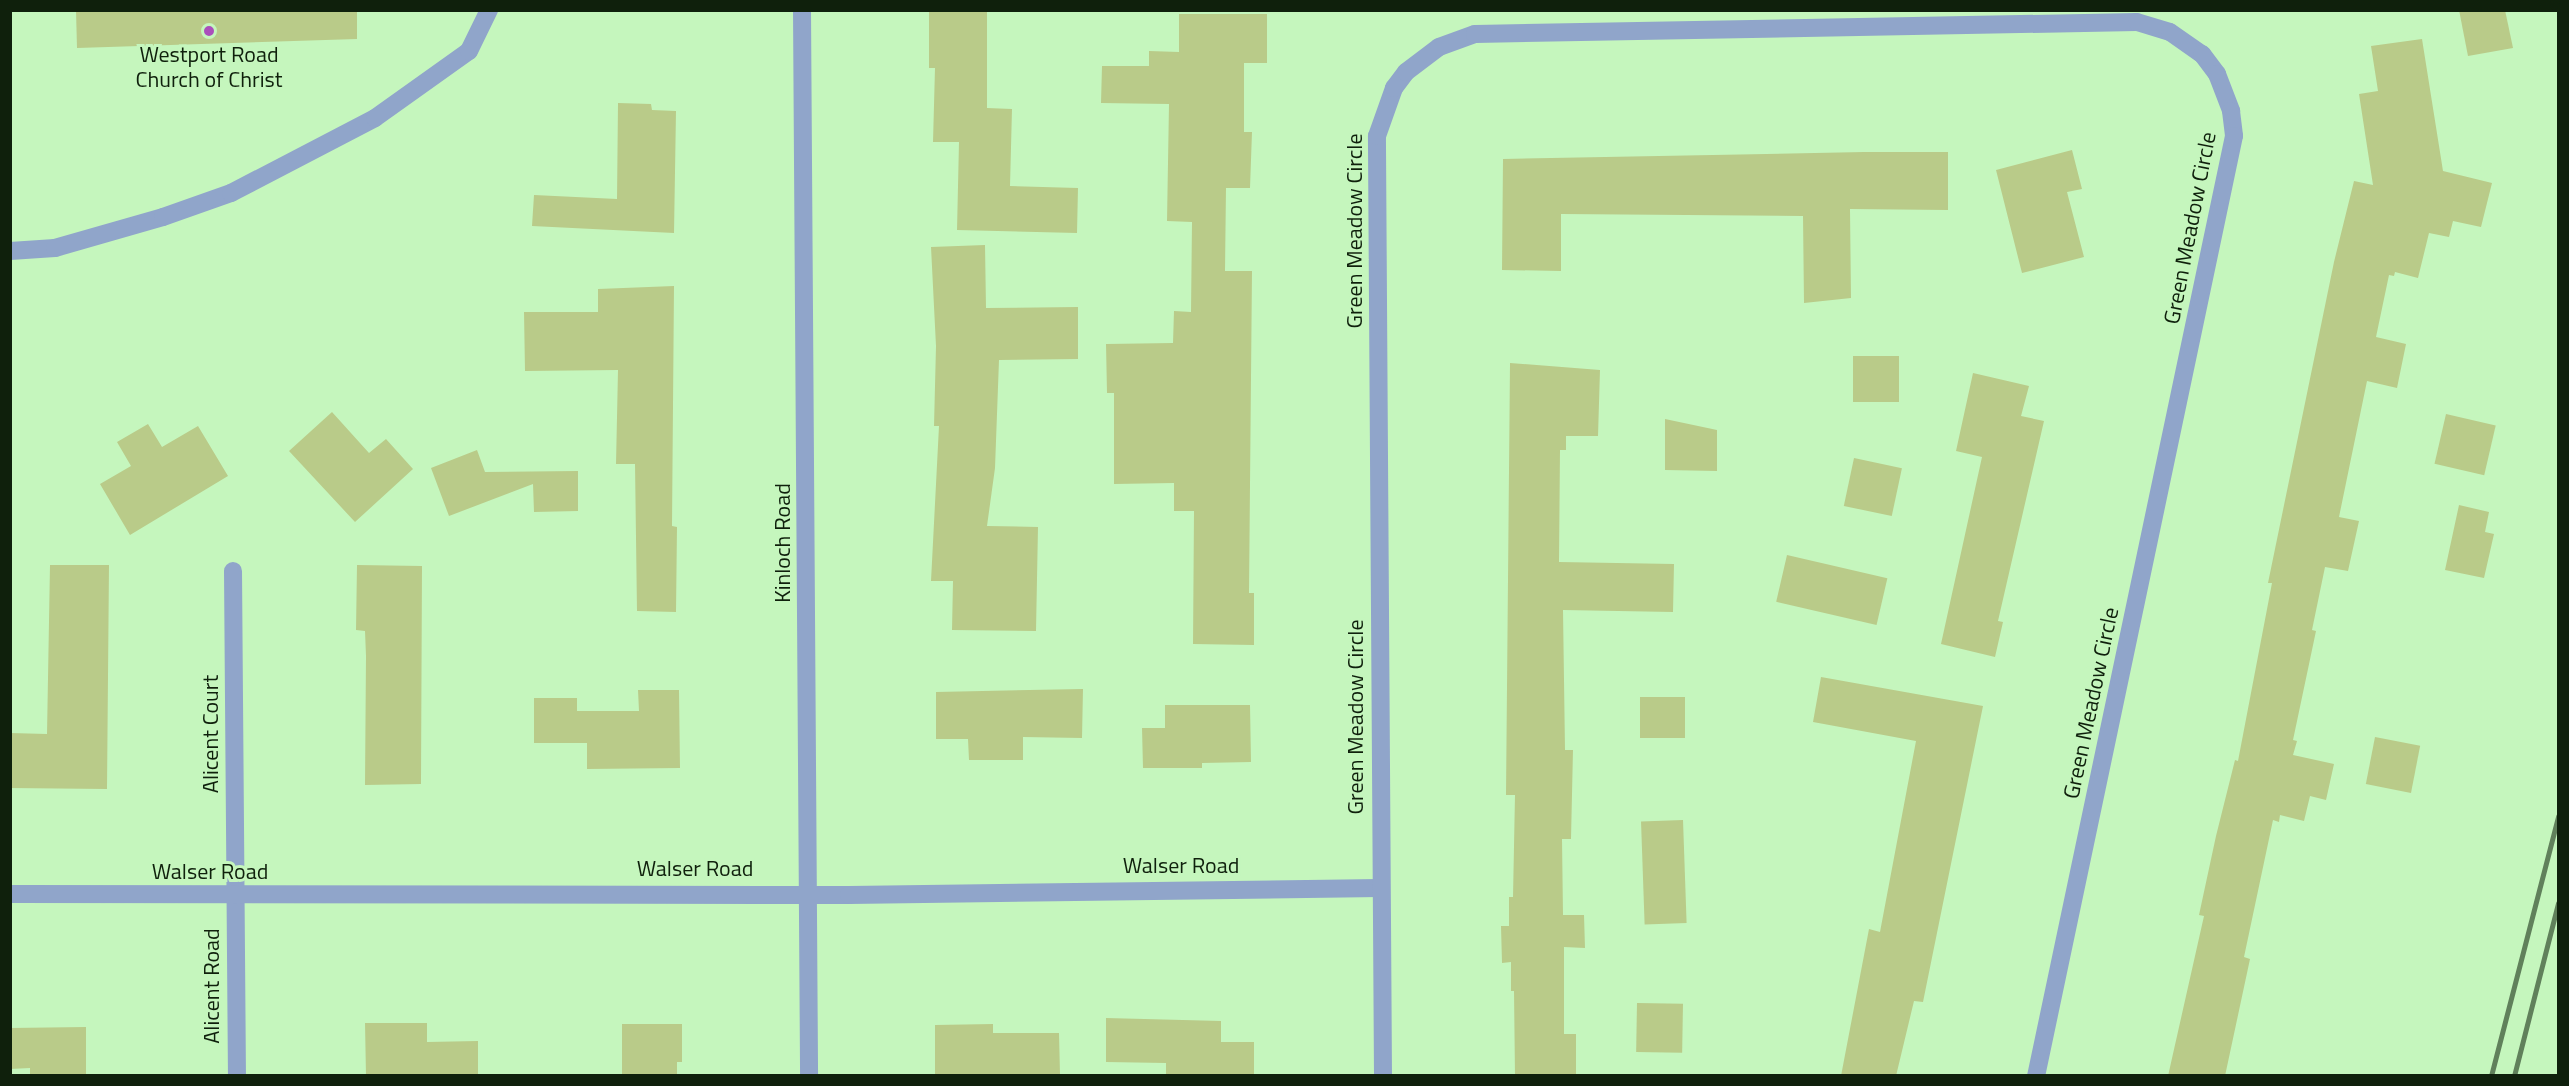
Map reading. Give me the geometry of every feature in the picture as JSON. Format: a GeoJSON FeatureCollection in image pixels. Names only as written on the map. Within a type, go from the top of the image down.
{"type":"FeatureCollection","features":[{"type":"Feature","properties":{"kind":"street"},"geometry":{"type":"LineString","coordinates":[[10,251],[55,248],[163,217],[231,193],[375,118],[469,51],[489,10]]}},
{"type":"Feature","properties":{"kind":"street","name":"Kinloch Road"},"geometry":{"type":"LineString","coordinates":[[802,10],[809,1076]]}},
{"type":"Feature","properties":{"kind":"street","name":"Green Meadow Circle"},"geometry":{"type":"LineString","coordinates":[[1383,1076],[1377,136],[1394,88],[1406,72],[1439,47],[1474,34],[2136,22],[2170,32],[2202,54],[2217,74],[2232,111],[2234,136],[2036,1076]]}},
{"type":"Feature","properties":{"kind":"street","name":"Alicent Court"},"geometry":{"type":"LineString","coordinates":[[233,571],[236,897]]}},
{"type":"Feature","properties":{"kind":"street","name":"Walser Road"},"geometry":{"type":"LineString","coordinates":[[10,894],[236,897],[1380,888]]}},
{"type":"Feature","properties":{"kind":"street","name":"Alicent Road"},"geometry":{"type":"LineString","coordinates":[[236,897],[237,1076]]}},
{"type":"Feature","properties":{"kind":"building","name":"Westport Road Church of Christ"},"geometry":{"type":"Polygon","coordinates":[[[76,10],[357,10],[357,39],[77,48],[76,10]]]}},
{"type":"Feature","properties":{"kind":"building"},"geometry":{"type":"Polygon","coordinates":[[[929,10],[987,10],[987,108],[1012,109],[1010,186],[1078,188],[1077,233],[957,230],[959,142],[933,142],[935,68],[929,68],[929,10]]]}},
{"type":"Feature","properties":{"kind":"building"},"geometry":{"type":"Polygon","coordinates":[[[2459,10],[2505,10],[2513,48],[2468,56],[2459,10]]]}},
{"type":"Feature","properties":{"kind":"building"},"geometry":{"type":"Polygon","coordinates":[[[1179,14],[1267,14],[1267,63],[1244,63],[1244,132],[1252,132],[1250,188],[1226,188],[1225,271],[1252,271],[1249,593],[1254,593],[1254,645],[1193,644],[1194,511],[1174,511],[1174,483],[1114,484],[1114,393],[1107,393],[1106,344],[1173,343],[1174,311],[1191,312],[1192,222],[1167,221],[1169,104],[1101,103],[1102,66],[1149,66],[1149,51],[1179,52],[1179,14]]]}},
{"type":"Feature","properties":{"kind":"building"},"geometry":{"type":"Polygon","coordinates":[[[2422,39],[2443,171],[2492,183],[2481,227],[2453,221],[2449,237],[2429,233],[2418,278],[2395,272],[2394,276],[2389,275],[2376,337],[2406,344],[2397,388],[2367,381],[2339,517],[2359,521],[2348,571],[2325,567],[2312,630],[2316,631],[2293,740],[2297,741],[2293,755],[2334,764],[2326,800],[2310,796],[2304,821],[2280,815],[2279,822],[2273,820],[2244,957],[2250,959],[2225,1076],[2168,1076],[2204,916],[2199,915],[2216,836],[2235,760],[2238,761],[2272,583],[2268,583],[2334,262],[2354,181],[2373,185],[2359,94],[2378,91],[2371,46],[2422,39]]]}},
{"type":"Feature","properties":{"kind":"building"},"geometry":{"type":"Polygon","coordinates":[[[618,103],[651,104],[652,110],[676,111],[674,233],[532,226],[534,195],[617,199],[618,103]]]}},
{"type":"Feature","properties":{"kind":"building"},"geometry":{"type":"Polygon","coordinates":[[[2072,150],[2082,189],[2067,192],[2084,257],[2022,273],[1996,170],[2072,150]]]}},
{"type":"Feature","properties":{"kind":"building"},"geometry":{"type":"Polygon","coordinates":[[[1948,152],[1948,210],[1850,209],[1851,298],[1804,303],[1803,216],[1561,214],[1561,271],[1502,270],[1503,159],[1948,152]]]}},
{"type":"Feature","properties":{"kind":"building"},"geometry":{"type":"Polygon","coordinates":[[[985,245],[986,308],[1078,307],[1078,359],[999,360],[995,468],[987,526],[1038,527],[1036,631],[952,630],[953,581],[931,581],[939,426],[934,426],[936,346],[931,247],[985,245]]]}},
{"type":"Feature","properties":{"kind":"building"},"geometry":{"type":"Polygon","coordinates":[[[674,286],[672,526],[677,527],[676,612],[637,611],[635,464],[616,464],[618,370],[525,371],[524,312],[598,312],[598,289],[674,286]]]}},
{"type":"Feature","properties":{"kind":"building"},"geometry":{"type":"Polygon","coordinates":[[[1853,356],[1899,356],[1899,402],[1853,402],[1853,356]]]}},
{"type":"Feature","properties":{"kind":"building"},"geometry":{"type":"Polygon","coordinates":[[[1510,363],[1600,370],[1598,436],[1566,436],[1566,450],[1560,450],[1559,562],[1674,564],[1673,612],[1563,610],[1565,750],[1573,750],[1571,839],[1562,839],[1563,915],[1584,915],[1585,948],[1564,947],[1564,1034],[1576,1034],[1576,1076],[1515,1076],[1514,991],[1511,991],[1511,962],[1502,963],[1501,926],[1509,926],[1509,897],[1513,897],[1515,795],[1506,795],[1510,363]]]}},
{"type":"Feature","properties":{"kind":"building"},"geometry":{"type":"Polygon","coordinates":[[[1973,373],[2029,386],[2021,416],[2044,421],[1998,621],[2003,622],[1995,657],[1941,644],[1982,457],[1956,451],[1973,373]]]}},
{"type":"Feature","properties":{"kind":"building"},"geometry":{"type":"Polygon","coordinates":[[[332,412],[369,453],[386,439],[413,469],[355,522],[289,451],[332,412]]]}},
{"type":"Feature","properties":{"kind":"building"},"geometry":{"type":"Polygon","coordinates":[[[2446,414],[2496,425],[2484,475],[2435,464],[2446,414]]]}},
{"type":"Feature","properties":{"kind":"building"},"geometry":{"type":"Polygon","coordinates":[[[1665,419],[1717,430],[1717,471],[1665,470],[1665,419]]]}},
{"type":"Feature","properties":{"kind":"building"},"geometry":{"type":"Polygon","coordinates":[[[148,424],[162,447],[198,426],[228,476],[130,535],[100,484],[131,466],[117,442],[148,424]]]}},
{"type":"Feature","properties":{"kind":"building"},"geometry":{"type":"Polygon","coordinates":[[[477,450],[485,472],[578,471],[578,511],[534,512],[533,484],[449,516],[431,468],[477,450]]]}},
{"type":"Feature","properties":{"kind":"building"},"geometry":{"type":"Polygon","coordinates":[[[1854,458],[1902,468],[1892,516],[1844,506],[1854,458]]]}},
{"type":"Feature","properties":{"kind":"building"},"geometry":{"type":"Polygon","coordinates":[[[2459,505],[2489,512],[2485,532],[2494,534],[2484,578],[2445,570],[2459,505]]]}},
{"type":"Feature","properties":{"kind":"building"},"geometry":{"type":"Polygon","coordinates":[[[1787,555],[1887,578],[1877,625],[1776,602],[1787,555]]]}},
{"type":"Feature","properties":{"kind":"building"},"geometry":{"type":"Polygon","coordinates":[[[50,565],[109,565],[107,789],[10,788],[10,733],[47,734],[50,565]]]}},
{"type":"Feature","properties":{"kind":"building"},"geometry":{"type":"Polygon","coordinates":[[[357,565],[422,566],[421,784],[365,785],[366,656],[365,631],[356,630],[357,565]]]}},
{"type":"Feature","properties":{"kind":"building"},"geometry":{"type":"Polygon","coordinates":[[[1821,677],[1983,706],[1923,1002],[1914,1001],[1896,1076],[1841,1076],[1869,929],[1880,932],[1916,741],[1813,722],[1821,677]]]}},
{"type":"Feature","properties":{"kind":"building"},"geometry":{"type":"Polygon","coordinates":[[[1083,689],[1082,738],[1023,737],[1023,760],[969,760],[968,739],[936,739],[936,692],[1083,689]]]}},
{"type":"Feature","properties":{"kind":"building"},"geometry":{"type":"Polygon","coordinates":[[[638,690],[679,690],[680,768],[587,769],[587,743],[534,743],[534,698],[577,698],[577,711],[639,711],[638,690]]]}},
{"type":"Feature","properties":{"kind":"building"},"geometry":{"type":"Polygon","coordinates":[[[1640,697],[1685,697],[1685,738],[1640,738],[1640,697]]]}},
{"type":"Feature","properties":{"kind":"building"},"geometry":{"type":"Polygon","coordinates":[[[1165,705],[1250,705],[1251,762],[1202,763],[1202,768],[1143,768],[1142,728],[1165,728],[1165,705]]]}},
{"type":"Feature","properties":{"kind":"building"},"geometry":{"type":"Polygon","coordinates":[[[2375,737],[2420,746],[2411,793],[2366,784],[2375,737]]]}},
{"type":"Feature","properties":{"kind":"building"},"geometry":{"type":"Polygon","coordinates":[[[1683,820],[1687,923],[1645,924],[1641,821],[1683,820]]]}},
{"type":"Feature","properties":{"kind":"building"},"geometry":{"type":"Polygon","coordinates":[[[1637,1003],[1683,1004],[1682,1053],[1636,1052],[1637,1003]]]}},
{"type":"Feature","properties":{"kind":"building"},"geometry":{"type":"Polygon","coordinates":[[[1106,1018],[1221,1021],[1221,1042],[1254,1042],[1254,1076],[1166,1076],[1166,1063],[1106,1062],[1106,1018]]]}},
{"type":"Feature","properties":{"kind":"building"},"geometry":{"type":"Polygon","coordinates":[[[365,1023],[427,1023],[427,1042],[478,1041],[478,1076],[366,1076],[365,1023]]]}},
{"type":"Feature","properties":{"kind":"building"},"geometry":{"type":"Polygon","coordinates":[[[622,1024],[682,1024],[682,1062],[677,1062],[677,1076],[622,1076],[622,1024]]]}},
{"type":"Feature","properties":{"kind":"building"},"geometry":{"type":"Polygon","coordinates":[[[993,1024],[993,1033],[1059,1033],[1060,1074],[935,1076],[935,1025],[993,1024]]]}},
{"type":"Feature","properties":{"kind":"building"},"geometry":{"type":"Polygon","coordinates":[[[86,1027],[86,1076],[30,1076],[30,1068],[10,1069],[10,1028],[86,1027]]]}},
{"type":"Feature","properties":{"kind":"railway"},"geometry":{"type":"LineString","coordinates":[[2491,1076],[2558,816]]}},
{"type":"Feature","properties":{"kind":"railway"},"geometry":{"type":"LineString","coordinates":[[2514,1076],[2558,904]]}},
{"type":"Feature","properties":{"kind":"place","name":"Westport Road Church of Christ"},"geometry":{"type":"Point","coordinates":[209,31]}}]}
